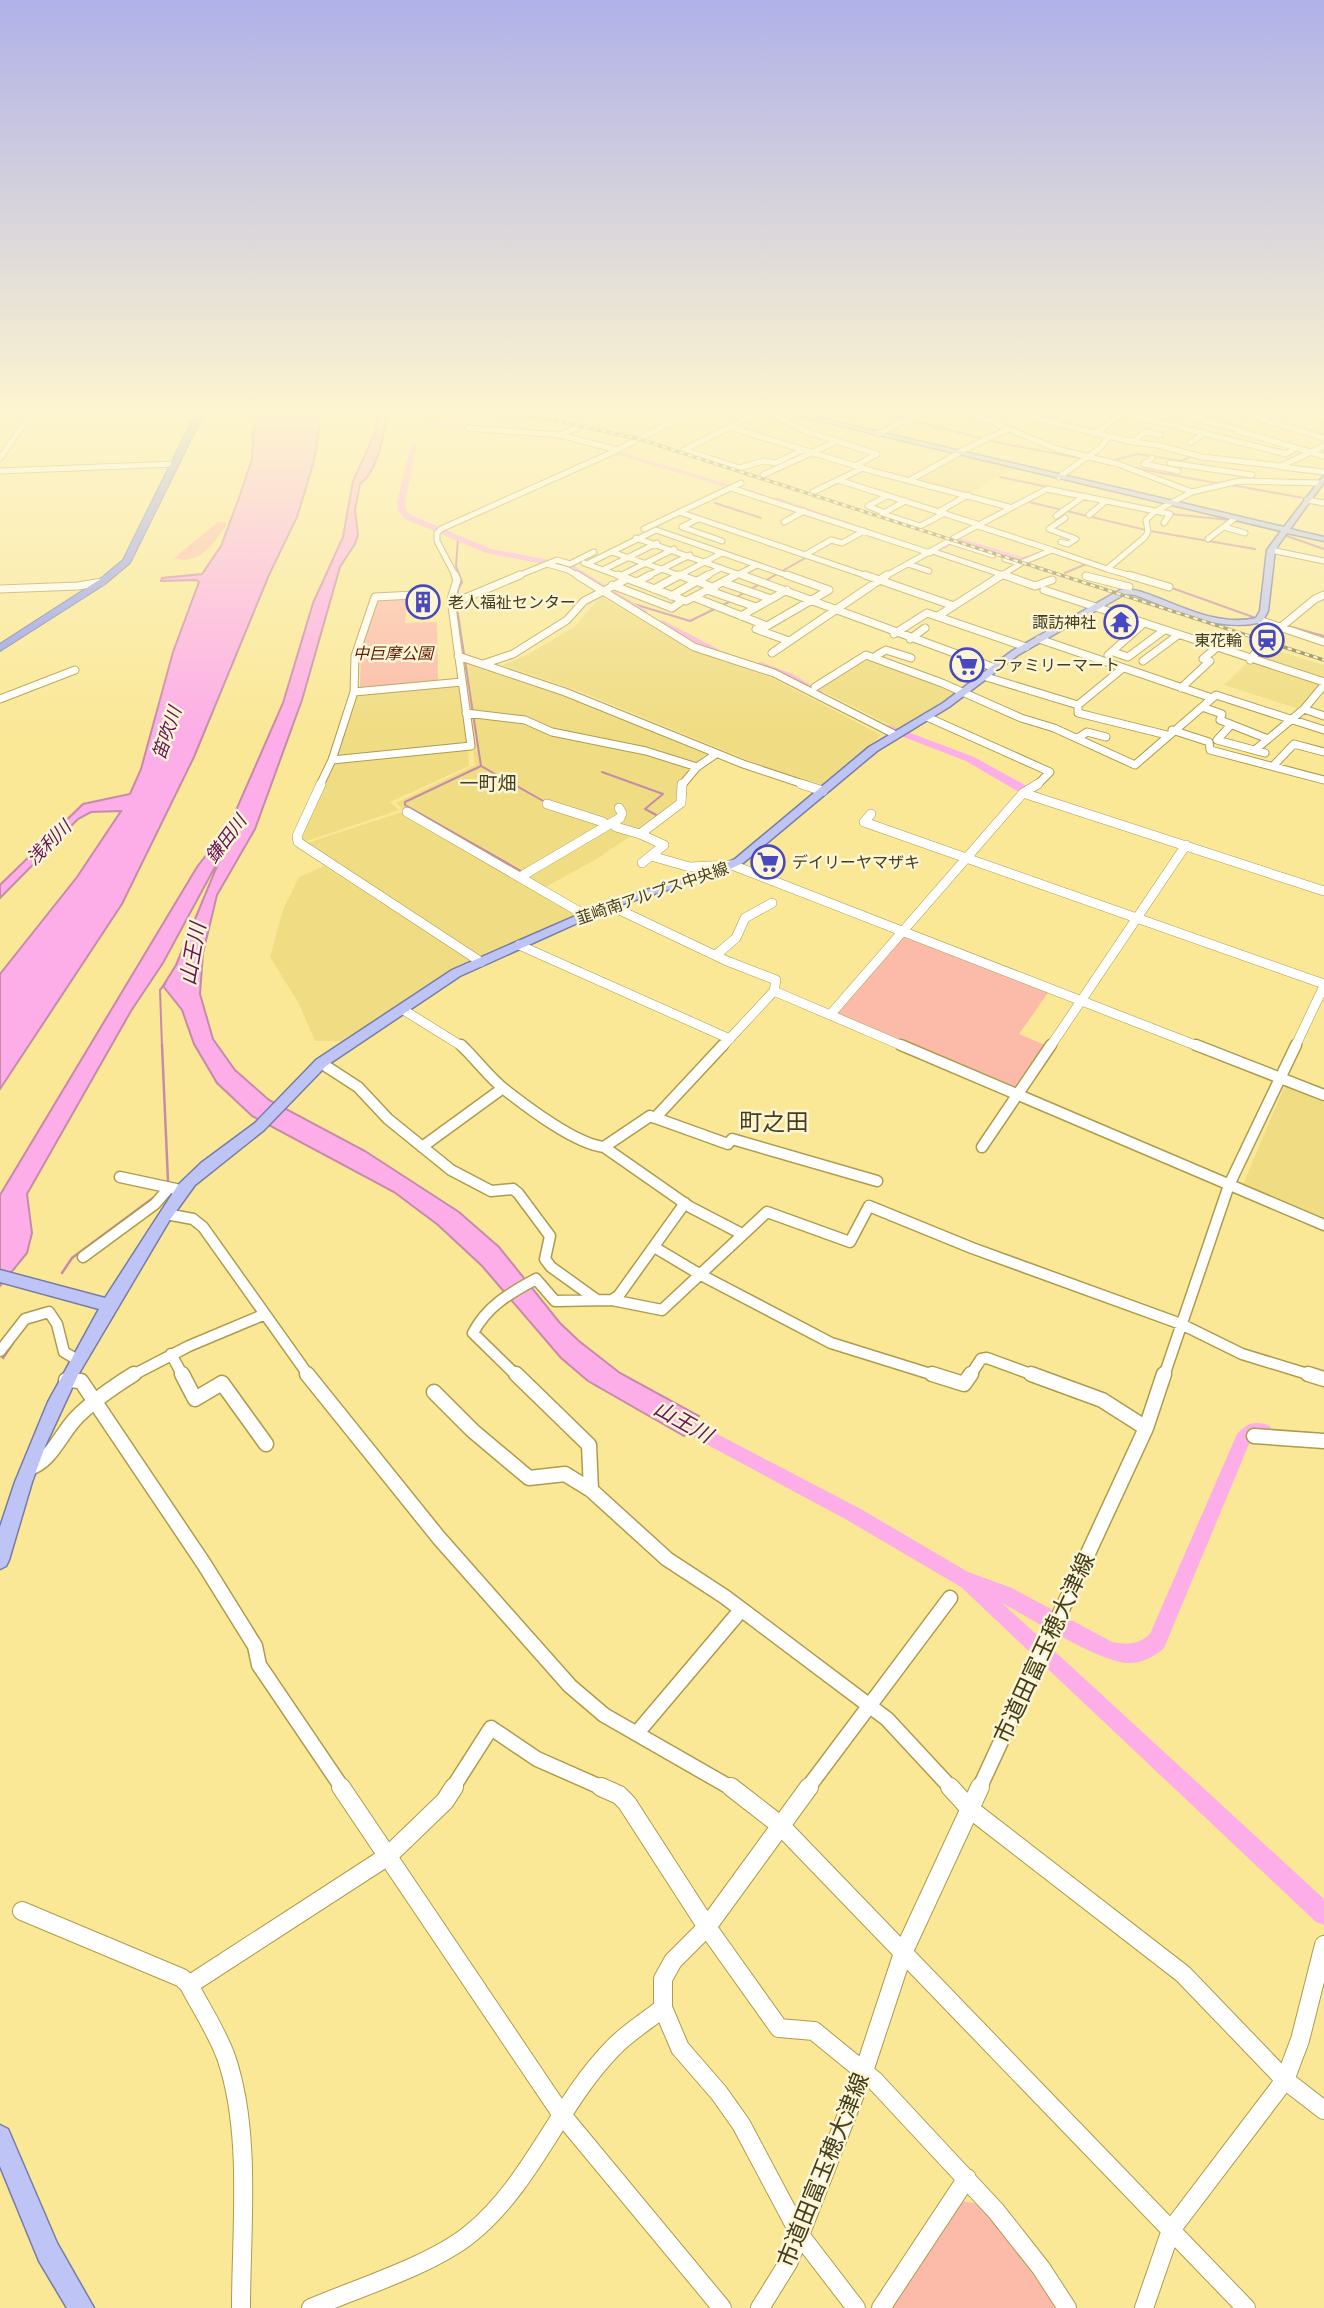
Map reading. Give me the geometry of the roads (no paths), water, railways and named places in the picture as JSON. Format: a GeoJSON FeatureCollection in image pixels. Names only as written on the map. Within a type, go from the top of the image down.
{"type":"FeatureCollection","features":[{"type":"Feature","properties":{"kind":"highway"},"geometry":{"type":"LineString","coordinates":[[0,648],[120,569],[134,550],[149,519]]}},
{"type":"Feature","properties":{"kind":"main road"},"geometry":{"type":"LineString","coordinates":[[1234,519],[1324,539]]}},
{"type":"Feature","properties":{"kind":"main road"},"geometry":{"type":"LineString","coordinates":[[1128,589],[1223,621],[1243,623],[1259,620],[1264,611],[1271,550],[1293,519]]}},
{"type":"Feature","properties":{"kind":"main road","name":"韮崎南アルプス中央線"},"geometry":{"type":"LineString","coordinates":[[0,1560],[29,1468],[66,1380],[108,1305],[166,1214],[176,1189],[252,1134],[280,1102],[321,1063],[456,974],[609,905],[732,865],[862,757],[927,717],[1026,647],[1128,589]]}},
{"type":"Feature","properties":{"kind":"main road"},"geometry":{"type":"LineString","coordinates":[[0,1276],[108,1305]]}},
{"type":"Feature","properties":{"kind":"main road"},"geometry":{"type":"LineString","coordinates":[[0,2137],[48,2252],[81,2308]]}},
{"type":"Feature","properties":{"kind":"street"},"geometry":{"type":"LineString","coordinates":[[332,760],[471,746],[452,604],[452,591],[457,580],[437,541],[439,531],[466,519]]}},
{"type":"Feature","properties":{"kind":"street"},"geometry":{"type":"LineString","coordinates":[[452,604],[549,563],[570,564],[665,519]]}},
{"type":"Feature","properties":{"kind":"street"},"geometry":{"type":"LineString","coordinates":[[722,541],[682,527],[698,519],[954,606]]}},
{"type":"Feature","properties":{"kind":"street"},"geometry":{"type":"LineString","coordinates":[[784,522],[790,519]]}},
{"type":"Feature","properties":{"kind":"street"},"geometry":{"type":"LineString","coordinates":[[827,519],[1039,587],[1052,580]]}},
{"type":"Feature","properties":{"kind":"street"},"geometry":{"type":"LineString","coordinates":[[899,519],[920,526],[931,519]]}},
{"type":"Feature","properties":{"kind":"street"},"geometry":{"type":"LineString","coordinates":[[960,519],[1167,588]]}},
{"type":"Feature","properties":{"kind":"street"},"geometry":{"type":"LineString","coordinates":[[772,653],[879,580],[988,519]]}},
{"type":"Feature","properties":{"kind":"street"},"geometry":{"type":"LineString","coordinates":[[1061,542],[1068,544],[1076,539],[1049,529],[1064,519]]}},
{"type":"Feature","properties":{"kind":"street"},"geometry":{"type":"LineString","coordinates":[[1107,569],[1145,537],[1148,531],[1147,519]]}},
{"type":"Feature","properties":{"kind":"street"},"geometry":{"type":"LineString","coordinates":[[1164,523],[1167,519]]}},
{"type":"Feature","properties":{"kind":"street"},"geometry":{"type":"LineString","coordinates":[[1209,539],[1234,519]]}},
{"type":"Feature","properties":{"kind":"street"},"geometry":{"type":"LineString","coordinates":[[707,536],[723,527]]}},
{"type":"Feature","properties":{"kind":"street"},"geometry":{"type":"LineString","coordinates":[[1224,527],[1245,533]]}},
{"type":"Feature","properties":{"kind":"street"},"geometry":{"type":"LineString","coordinates":[[587,564],[656,530],[829,590],[767,626],[716,610]]}},
{"type":"Feature","properties":{"kind":"street"},"geometry":{"type":"LineString","coordinates":[[806,555],[831,540],[842,543],[864,531]]}},
{"type":"Feature","properties":{"kind":"street"},"geometry":{"type":"LineString","coordinates":[[603,570],[672,535]]}},
{"type":"Feature","properties":{"kind":"street"},"geometry":{"type":"LineString","coordinates":[[629,536],[811,600],[894,634],[995,668]]}},
{"type":"Feature","properties":{"kind":"street"},"geometry":{"type":"LineString","coordinates":[[953,540],[993,555]]}},
{"type":"Feature","properties":{"kind":"street"},"geometry":{"type":"LineString","coordinates":[[483,664],[513,654],[567,620],[584,601],[645,563],[689,541]]}},
{"type":"Feature","properties":{"kind":"street"},"geometry":{"type":"LineString","coordinates":[[636,582],[705,547]]}},
{"type":"Feature","properties":{"kind":"street"},"geometry":{"type":"LineString","coordinates":[[1271,550],[1324,561]]}},
{"type":"Feature","properties":{"kind":"street"},"geometry":{"type":"LineString","coordinates":[[938,615],[1020,563],[1051,551]]}},
{"type":"Feature","properties":{"kind":"street"},"geometry":{"type":"LineString","coordinates":[[612,552],[697,582],[756,607]]}},
{"type":"Feature","properties":{"kind":"street"},"geometry":{"type":"LineString","coordinates":[[654,589],[722,553]]}},
{"type":"Feature","properties":{"kind":"street"},"geometry":{"type":"LineString","coordinates":[[1005,559],[1020,563]]}},
{"type":"Feature","properties":{"kind":"street"},"geometry":{"type":"LineString","coordinates":[[578,560],[671,596],[716,610],[789,641]]}},
{"type":"Feature","properties":{"kind":"street"},"geometry":{"type":"LineString","coordinates":[[953,568],[963,562]]}},
{"type":"Feature","properties":{"kind":"street"},"geometry":{"type":"LineString","coordinates":[[549,563],[605,588],[694,647],[774,673],[899,734]]}},
{"type":"Feature","properties":{"kind":"street"},"geometry":{"type":"LineString","coordinates":[[908,564],[929,571]]}},
{"type":"Feature","properties":{"kind":"street"},"geometry":{"type":"LineString","coordinates":[[605,588],[672,608],[757,565]]}},
{"type":"Feature","properties":{"kind":"street"},"geometry":{"type":"LineString","coordinates":[[968,571],[976,567]]}},
{"type":"Feature","properties":{"kind":"street"},"geometry":{"type":"LineString","coordinates":[[671,596],[721,568]]}},
{"type":"Feature","properties":{"kind":"street"},"geometry":{"type":"LineString","coordinates":[[1086,576],[1128,589],[1139,578]]}},
{"type":"Feature","properties":{"kind":"street"},"geometry":{"type":"LineString","coordinates":[[741,616],[803,581]]}},
{"type":"Feature","properties":{"kind":"street"},"geometry":{"type":"LineString","coordinates":[[0,589],[78,586],[102,582]]}},
{"type":"Feature","properties":{"kind":"street"},"geometry":{"type":"LineString","coordinates":[[724,583],[771,599]]}},
{"type":"Feature","properties":{"kind":"street"},"geometry":{"type":"LineString","coordinates":[[1044,590],[1324,683],[1304,709],[1255,750]]}},
{"type":"Feature","properties":{"kind":"street"},"geometry":{"type":"LineString","coordinates":[[414,595],[375,597],[358,648],[354,667],[354,692],[332,760],[297,836],[298,842],[481,962]]}},
{"type":"Feature","properties":{"kind":"street"},"geometry":{"type":"LineString","coordinates":[[1281,627],[1315,599],[1324,595]]}},
{"type":"Feature","properties":{"kind":"street"},"geometry":{"type":"LineString","coordinates":[[894,634],[922,614],[938,615],[1026,647]]}},
{"type":"Feature","properties":{"kind":"street"},"geometry":{"type":"LineString","coordinates":[[1259,620],[1324,642]]}},
{"type":"Feature","properties":{"kind":"street"},"geometry":{"type":"LineString","coordinates":[[1101,660],[1143,624]]}},
{"type":"Feature","properties":{"kind":"street"},"geometry":{"type":"LineString","coordinates":[[910,639],[925,628]]}},
{"type":"Feature","properties":{"kind":"street"},"geometry":{"type":"LineString","coordinates":[[1113,652],[1128,657],[1163,631]]}},
{"type":"Feature","properties":{"kind":"street"},"geometry":{"type":"LineString","coordinates":[[1143,661],[1178,635]]}},
{"type":"Feature","properties":{"kind":"street"},"geometry":{"type":"LineString","coordinates":[[1039,639],[1212,698]]}},
{"type":"Feature","properties":{"kind":"street"},"geometry":{"type":"LineString","coordinates":[[1250,660],[1260,647]]}},
{"type":"Feature","properties":{"kind":"street"},"geometry":{"type":"LineString","coordinates":[[1181,688],[1210,661],[1202,659],[1216,648]]}},
{"type":"Feature","properties":{"kind":"street"},"geometry":{"type":"LineString","coordinates":[[877,655],[886,650],[911,658]]}},
{"type":"Feature","properties":{"kind":"street"},"geometry":{"type":"LineString","coordinates":[[815,687],[866,655],[1078,738],[1135,765],[1216,695],[1324,730]]}},
{"type":"Feature","properties":{"kind":"street"},"geometry":{"type":"LineString","coordinates":[[458,656],[565,692],[716,754],[823,791]]}},
{"type":"Feature","properties":{"kind":"street"},"geometry":{"type":"LineString","coordinates":[[1122,668],[1078,705],[1078,713],[1209,741],[1210,750],[1324,780]]}},
{"type":"Feature","properties":{"kind":"street"},"geometry":{"type":"LineString","coordinates":[[0,699],[75,670]]}},
{"type":"Feature","properties":{"kind":"street"},"geometry":{"type":"LineString","coordinates":[[983,676],[1078,705]]}},
{"type":"Feature","properties":{"kind":"street"},"geometry":{"type":"LineString","coordinates":[[354,692],[462,682]]}},
{"type":"Feature","properties":{"kind":"street"},"geometry":{"type":"LineString","coordinates":[[1202,707],[1222,714],[1220,720],[1230,726],[1324,752]]}},
{"type":"Feature","properties":{"kind":"street"},"geometry":{"type":"LineString","coordinates":[[1304,709],[1324,716]]}},
{"type":"Feature","properties":{"kind":"street"},"geometry":{"type":"LineString","coordinates":[[466,713],[525,720],[552,732],[646,751],[697,767]]}},
{"type":"Feature","properties":{"kind":"street"},"geometry":{"type":"LineString","coordinates":[[830,1015],[1026,792],[1050,772],[1015,758],[965,731],[927,717]]}},
{"type":"Feature","properties":{"kind":"street"},"geometry":{"type":"LineString","coordinates":[[1230,726],[1217,740],[1265,753]]}},
{"type":"Feature","properties":{"kind":"street"},"geometry":{"type":"LineString","coordinates":[[1078,738],[1087,732],[1106,737]]}},
{"type":"Feature","properties":{"kind":"street"},"geometry":{"type":"LineString","coordinates":[[1274,765],[1294,744]]}},
{"type":"Feature","properties":{"kind":"street"},"geometry":{"type":"LineString","coordinates":[[640,834],[681,803],[682,783],[697,767],[716,754]]}},
{"type":"Feature","properties":{"kind":"street"},"geometry":{"type":"LineString","coordinates":[[1026,792],[1324,891]]}},
{"type":"Feature","properties":{"kind":"street"},"geometry":{"type":"LineString","coordinates":[[547,804],[603,822]]}},
{"type":"Feature","properties":{"kind":"street"},"geometry":{"type":"LineString","coordinates":[[520,877],[620,818],[622,813],[619,808]]}},
{"type":"Feature","properties":{"kind":"street"},"geometry":{"type":"LineString","coordinates":[[407,812],[584,915]]}},
{"type":"Feature","properties":{"kind":"street"},"geometry":{"type":"LineString","coordinates":[[871,814],[864,822],[1324,985]]}},
{"type":"Feature","properties":{"kind":"street"},"geometry":{"type":"LineString","coordinates":[[616,827],[664,845],[642,863]]}},
{"type":"Feature","properties":{"kind":"street"},"geometry":{"type":"LineString","coordinates":[[982,1147],[1186,845]]}},
{"type":"Feature","properties":{"kind":"street"},"geometry":{"type":"LineString","coordinates":[[650,856],[669,864],[718,868],[732,865],[1324,1095]]}},
{"type":"Feature","properties":{"kind":"street"},"geometry":{"type":"LineString","coordinates":[[716,955],[736,938],[745,918],[772,903]]}},
{"type":"Feature","properties":{"kind":"street"},"geometry":{"type":"LineString","coordinates":[[609,905],[776,980],[774,991],[655,1118]]}},
{"type":"Feature","properties":{"kind":"street"},"geometry":{"type":"LineString","coordinates":[[519,945],[730,1039]]}},
{"type":"Feature","properties":{"kind":"street","name":"市道田富玉穂大津線"},"geometry":{"type":"LineString","coordinates":[[760,2308],[788,2263],[800,2235],[864,2071],[903,1953],[1146,1429],[1229,1185],[1324,985]]}},
{"type":"Feature","properties":{"kind":"street"},"geometry":{"type":"LineString","coordinates":[[774,991],[1324,1225]]}},
{"type":"Feature","properties":{"kind":"street"},"geometry":{"type":"LineString","coordinates":[[402,1009],[462,1046],[503,1088],[554,1124],[594,1146],[604,1147],[685,1203],[742,1234]]}},
{"type":"Feature","properties":{"kind":"street"},"geometry":{"type":"LineString","coordinates":[[321,1063],[358,1087],[388,1119],[451,1170],[491,1191],[513,1189],[518,1193],[550,1236],[545,1259],[551,1267],[597,1300]]}},
{"type":"Feature","properties":{"kind":"street"},"geometry":{"type":"LineString","coordinates":[[422,1147],[503,1088]]}},
{"type":"Feature","properties":{"kind":"street"},"geometry":{"type":"LineString","coordinates":[[604,1147],[642,1118],[655,1118],[729,1144],[732,1139],[877,1181]]}},
{"type":"Feature","properties":{"kind":"street"},"geometry":{"type":"LineString","coordinates":[[120,1177],[176,1189]]}},
{"type":"Feature","properties":{"kind":"street"},"geometry":{"type":"LineString","coordinates":[[83,1257],[176,1189]]}},
{"type":"Feature","properties":{"kind":"street"},"geometry":{"type":"LineString","coordinates":[[611,1300],[619,1295],[685,1203]]}},
{"type":"Feature","properties":{"kind":"street"},"geometry":{"type":"LineString","coordinates":[[591,1490],[589,1445],[473,1333],[480,1318],[503,1298],[536,1279],[552,1300],[611,1300],[662,1310],[767,1212],[850,1242],[869,1206],[972,1248],[1181,1324],[1242,1354],[1324,1379]]}},
{"type":"Feature","properties":{"kind":"street"},"geometry":{"type":"LineString","coordinates":[[166,1214],[193,1219],[203,1227],[263,1315],[407,1500],[530,1644],[587,1703],[729,1786],[780,1825],[1246,2308]]}},
{"type":"Feature","properties":{"kind":"street"},"geometry":{"type":"LineString","coordinates":[[654,1247],[813,1335],[841,1347],[964,1384],[981,1359],[987,1358],[1102,1400],[1146,1429]]}},
{"type":"Feature","properties":{"kind":"street"},"geometry":{"type":"LineString","coordinates":[[0,1351],[23,1319],[49,1312],[56,1321],[62,1352],[70,1359],[76,1359]]}},
{"type":"Feature","properties":{"kind":"street"},"geometry":{"type":"LineString","coordinates":[[29,1468],[41,1465],[75,1419],[94,1402],[171,1354],[263,1315]]}},
{"type":"Feature","properties":{"kind":"street"},"geometry":{"type":"LineString","coordinates":[[171,1354],[195,1399],[222,1383],[266,1444]]}},
{"type":"Feature","properties":{"kind":"street"},"geometry":{"type":"LineString","coordinates":[[66,1380],[81,1381],[204,1564],[255,1646],[259,1665],[562,2115],[722,2308]]}},
{"type":"Feature","properties":{"kind":"street"},"geometry":{"type":"LineString","coordinates":[[434,1392],[473,1431],[529,1478],[565,1474],[591,1490],[667,1559],[741,1609],[887,1719],[970,1809],[1183,1973],[1285,2080],[1324,2110]]}},
{"type":"Feature","properties":{"kind":"street"},"geometry":{"type":"LineString","coordinates":[[1254,1436],[1324,1441]]}},
{"type":"Feature","properties":{"kind":"street"},"geometry":{"type":"LineString","coordinates":[[856,2308],[800,2235],[741,2124],[719,2093],[680,2048],[663,2008],[663,1979],[673,1961],[707,1927],[757,1863],[780,1825],[950,1598]]}},
{"type":"Feature","properties":{"kind":"street"},"geometry":{"type":"LineString","coordinates":[[637,1733],[741,1609]]}},
{"type":"Feature","properties":{"kind":"street"},"geometry":{"type":"LineString","coordinates":[[189,1985],[388,1856],[445,1801],[491,1728],[506,1733],[515,1745],[535,1759],[619,1795],[628,1803],[707,1927],[779,2028],[814,2031],[864,2071],[967,2178],[1041,2269],[1067,2308]]}},
{"type":"Feature","properties":{"kind":"street"},"geometry":{"type":"LineString","coordinates":[[22,1911],[182,1978],[189,1985],[226,2057],[235,2102],[240,2147],[241,2308]]}},
{"type":"Feature","properties":{"kind":"street"},"geometry":{"type":"LineString","coordinates":[[1144,2308],[1171,2230],[1285,2080],[1307,2015],[1324,1945]]}},
{"type":"Feature","properties":{"kind":"street"},"geometry":{"type":"LineString","coordinates":[[311,2308],[446,2252],[470,2234],[495,2211],[613,2048],[663,2008]]}},
{"type":"Feature","properties":{"kind":"street"},"geometry":{"type":"LineString","coordinates":[[881,2308],[967,2178]]}},
{"type":"Feature","properties":{"kind":"water"},"geometry":{"type":"Polygon","coordinates":[[[231,519],[296,519],[269,575],[194,757],[122,904],[0,1089],[0,974],[77,877],[121,811],[91,812],[78,819],[0,898],[0,885],[83,804],[130,794],[141,769],[173,652],[199,582],[161,581],[162,578],[202,574],[221,546],[231,519]]]}},
{"type":"Feature","properties":{"kind":"water","name":"鎌田川"},"geometry":{"type":"Polygon","coordinates":[[[346,519],[356,519],[358,535],[340,567],[302,700],[255,829],[217,895],[203,953],[200,994],[213,1039],[235,1070],[269,1100],[365,1151],[459,1212],[499,1247],[560,1323],[579,1341],[620,1373],[699,1416],[684,1436],[588,1381],[561,1358],[482,1266],[438,1225],[394,1192],[252,1116],[217,1083],[194,1044],[182,1010],[163,986],[176,965],[222,854],[163,963],[131,1011],[27,1194],[32,1233],[27,1253],[0,1286],[0,1195],[197,867],[230,824],[283,703],[313,603],[343,537],[346,519]]]}},
{"type":"Feature","properties":{"kind":"waterway"},"geometry":{"type":"LineString","coordinates":[[412,519],[489,551],[568,566],[644,613]]}},
{"type":"Feature","properties":{"kind":"waterway"},"geometry":{"type":"LineString","coordinates":[[832,519],[860,528]]}},
{"type":"Feature","properties":{"kind":"waterway"},"geometry":{"type":"LineString","coordinates":[[1099,519],[1150,531],[1255,549]]}},
{"type":"Feature","properties":{"kind":"waterway"},"geometry":{"type":"LineString","coordinates":[[1217,519],[1230,520]]}},
{"type":"Feature","properties":{"kind":"waterway"},"geometry":{"type":"LineString","coordinates":[[1287,536],[1324,549]]}},
{"type":"Feature","properties":{"kind":"waterway"},"geometry":{"type":"LineString","coordinates":[[458,539],[456,566],[462,582],[458,590],[457,608],[481,766]]}},
{"type":"Feature","properties":{"kind":"waterway"},"geometry":{"type":"LineString","coordinates":[[942,547],[956,539],[1022,560],[1051,551]]}},
{"type":"Feature","properties":{"kind":"waterway"},"geometry":{"type":"LineString","coordinates":[[737,597],[807,557]]}},
{"type":"Feature","properties":{"kind":"waterway"},"geometry":{"type":"LineString","coordinates":[[1065,573],[1086,564]]}},
{"type":"Feature","properties":{"kind":"waterway"},"geometry":{"type":"LineString","coordinates":[[1172,588],[1253,617]]}},
{"type":"Feature","properties":{"kind":"waterway"},"geometry":{"type":"LineString","coordinates":[[627,602],[690,621],[731,601]]}},
{"type":"Feature","properties":{"kind":"waterway"},"geometry":{"type":"LineString","coordinates":[[662,623],[715,651]]}},
{"type":"Feature","properties":{"kind":"waterway"},"geometry":{"type":"LineString","coordinates":[[1288,626],[1324,636]]}},
{"type":"Feature","properties":{"kind":"waterway"},"geometry":{"type":"LineString","coordinates":[[761,665],[818,692]]}},
{"type":"Feature","properties":{"kind":"waterway"},"geometry":{"type":"LineString","coordinates":[[886,727],[970,759],[1023,790],[1040,796]]}},
{"type":"Feature","properties":{"kind":"waterway"},"geometry":{"type":"LineString","coordinates":[[481,766],[545,802]]}},
{"type":"Feature","properties":{"kind":"waterway"},"geometry":{"type":"LineString","coordinates":[[481,766],[405,802],[405,805],[521,871]]}},
{"type":"Feature","properties":{"kind":"waterway"},"geometry":{"type":"LineString","coordinates":[[602,772],[663,794],[645,809],[660,817]]}},
{"type":"Feature","properties":{"kind":"waterway"},"geometry":{"type":"LineString","coordinates":[[162,1047],[160,990],[165,984]]}},
{"type":"Feature","properties":{"kind":"waterway"},"geometry":{"type":"LineString","coordinates":[[162,1045],[168,1181]]}},
{"type":"Feature","properties":{"kind":"waterway"},"geometry":{"type":"LineString","coordinates":[[62,1273],[72,1258],[153,1198]]}},
{"type":"Feature","properties":{"kind":"waterway"},"geometry":{"type":"LineString","coordinates":[[3,1358],[13,1343]]}},
{"type":"Feature","properties":{"kind":"waterway","name":"山王川"},"geometry":{"type":"LineString","coordinates":[[675,1419],[853,1514],[963,1579],[1005,1594],[1109,1651],[1123,1654],[1141,1652],[1157,1641],[1243,1439],[1251,1430],[1264,1431]]}},
{"type":"Feature","properties":{"kind":"waterway"},"geometry":{"type":"LineString","coordinates":[[969,1584],[1324,1914]]}},
{"type":"Feature","properties":{"kind":"railway"},"geometry":{"type":"LineString","coordinates":[[886,519],[1324,660]]}},
{"type":"Feature","properties":{"kind":"place","name":"老人福祉センター"},"geometry":{"type":"Point","coordinates":[423,602]}},
{"type":"Feature","properties":{"kind":"place","name":"諏訪神社"},"geometry":{"type":"Point","coordinates":[1121,622]}},
{"type":"Feature","properties":{"kind":"place","name":"東花輪"},"geometry":{"type":"Point","coordinates":[1267,640]}},
{"type":"Feature","properties":{"kind":"place","name":"ファミリーマート"},"geometry":{"type":"Point","coordinates":[967,665]}},
{"type":"Feature","properties":{"kind":"place","name":"デイリーヤマザキ"},"geometry":{"type":"Point","coordinates":[768,862]}},
{"type":"Feature","properties":{"kind":"district","name":"一町畑"},"geometry":{"type":"Point","coordinates":[488,783]}},
{"type":"Feature","properties":{"kind":"district","name":"町之田"},"geometry":{"type":"Point","coordinates":[774,1122]}},
{"type":"Feature","properties":{"kind":"park label","name":"中巨摩公園"},"geometry":{"type":"Point","coordinates":[393,653]}},
{"type":"Feature","properties":{"kind":"water label","name":"笛吹川"},"geometry":{"type":"Point","coordinates":[167,733]}},
{"type":"Feature","properties":{"kind":"water label","name":"浅利川"},"geometry":{"type":"Point","coordinates":[49,843]}}]}
